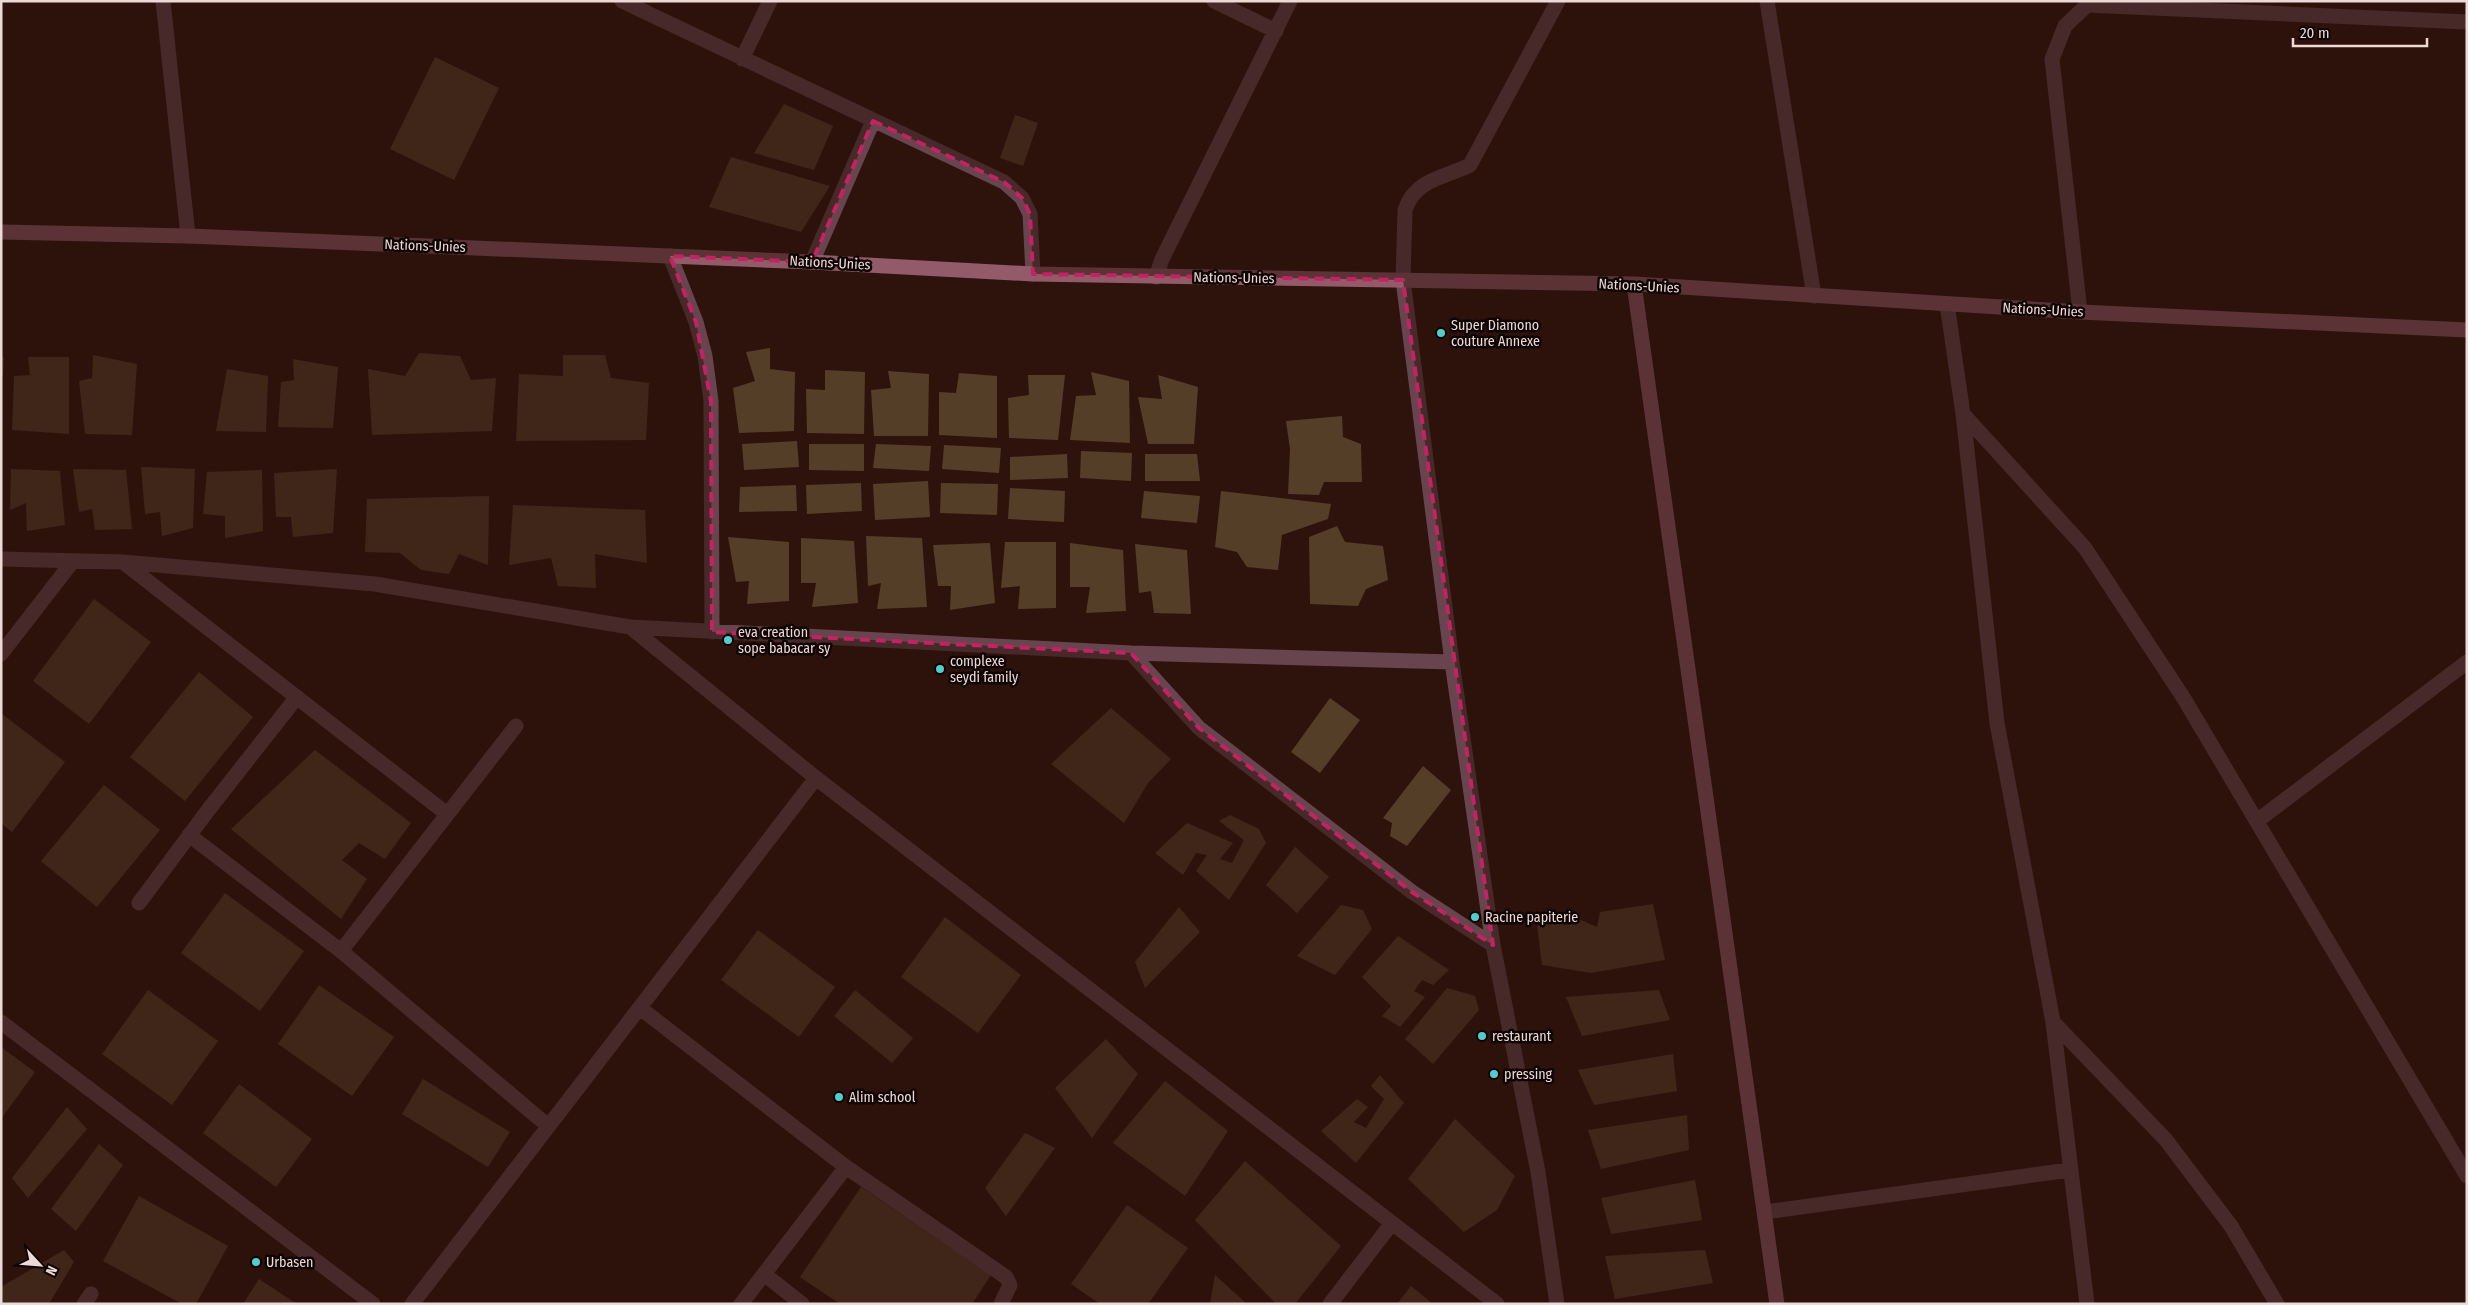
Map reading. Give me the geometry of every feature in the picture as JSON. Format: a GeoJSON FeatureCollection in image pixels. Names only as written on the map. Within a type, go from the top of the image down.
{"type":"FeatureCollection","features":[{"type":"Feature","properties":{"kind":"main road","name":"Nations-Unies"},"geometry":{"type":"LineString","coordinates":[[1,232],[188,236],[812,262],[1033,274],[1634,284],[2080,312],[2467,330]]}},
{"type":"Feature","properties":{"kind":"main road"},"geometry":{"type":"LineString","coordinates":[[1634,284],[1777,1304]]}},
{"type":"Feature","properties":{"kind":"street"},"geometry":{"type":"LineString","coordinates":[[163,1],[188,236]]}},
{"type":"Feature","properties":{"kind":"street"},"geometry":{"type":"LineString","coordinates":[[622,1],[1004,182],[1022,198],[1030,214],[1033,274]]}},
{"type":"Feature","properties":{"kind":"street"},"geometry":{"type":"LineString","coordinates":[[742,58],[770,1]]}},
{"type":"Feature","properties":{"kind":"street"},"geometry":{"type":"LineString","coordinates":[[1214,1],[1276,31]]}},
{"type":"Feature","properties":{"kind":"street"},"geometry":{"type":"LineString","coordinates":[[1156,276],[1162,259],[1290,1]]}},
{"type":"Feature","properties":{"kind":"street"},"geometry":{"type":"LineString","coordinates":[[1557,1304],[1538,1172],[1493,945],[1452,662],[1403,280],[1405,210],[1408,200],[1428,181],[1470,165],[1558,1]]}},
{"type":"Feature","properties":{"kind":"street"},"geometry":{"type":"LineString","coordinates":[[1767,1],[1814,296]]}},
{"type":"Feature","properties":{"kind":"street"},"geometry":{"type":"LineString","coordinates":[[2080,312],[2052,59],[2065,26],[2087,5],[2467,22]]}},
{"type":"Feature","properties":{"kind":"street"},"geometry":{"type":"LineString","coordinates":[[812,262],[873,121]]}},
{"type":"Feature","properties":{"kind":"street"},"geometry":{"type":"LineString","coordinates":[[670,256],[696,322],[705,356],[711,401],[712,632]]}},
{"type":"Feature","properties":{"kind":"street"},"geometry":{"type":"LineString","coordinates":[[1947,304],[1963,414],[1997,723],[2053,1022],[2069,1170],[2087,1304]]}},
{"type":"Feature","properties":{"kind":"street"},"geometry":{"type":"LineString","coordinates":[[1963,414],[2085,548],[2182,697],[2467,1176]]}},
{"type":"Feature","properties":{"kind":"street"},"geometry":{"type":"LineString","coordinates":[[1,559],[123,562],[375,584],[630,627],[1131,653],[1452,662]]}},
{"type":"Feature","properties":{"kind":"street"},"geometry":{"type":"LineString","coordinates":[[1,654],[73,561]]}},
{"type":"Feature","properties":{"kind":"street"},"geometry":{"type":"LineString","coordinates":[[123,562],[447,814]]}},
{"type":"Feature","properties":{"kind":"street"},"geometry":{"type":"LineString","coordinates":[[630,627],[816,778],[1497,1304]]}},
{"type":"Feature","properties":{"kind":"street"},"geometry":{"type":"LineString","coordinates":[[1131,653],[1199,728],[1412,892],[1493,945]]}},
{"type":"Feature","properties":{"kind":"street"},"geometry":{"type":"LineString","coordinates":[[2257,821],[2467,662]]}},
{"type":"Feature","properties":{"kind":"street"},"geometry":{"type":"LineString","coordinates":[[139,903],[297,697]]}},
{"type":"Feature","properties":{"kind":"street"},"geometry":{"type":"LineString","coordinates":[[341,950],[516,726]]}},
{"type":"Feature","properties":{"kind":"street"},"geometry":{"type":"LineString","coordinates":[[412,1304],[816,778]]}},
{"type":"Feature","properties":{"kind":"street"},"geometry":{"type":"LineString","coordinates":[[190,835],[341,950],[548,1126]]}},
{"type":"Feature","properties":{"kind":"street"},"geometry":{"type":"LineString","coordinates":[[640,1008],[846,1167],[1006,1277],[1010,1285],[1001,1304]]}},
{"type":"Feature","properties":{"kind":"street"},"geometry":{"type":"LineString","coordinates":[[1,1022],[373,1304]]}},
{"type":"Feature","properties":{"kind":"street"},"geometry":{"type":"LineString","coordinates":[[2053,1022],[2166,1140],[2231,1226],[2277,1304]]}},
{"type":"Feature","properties":{"kind":"street"},"geometry":{"type":"LineString","coordinates":[[741,1304],[846,1167]]}},
{"type":"Feature","properties":{"kind":"street"},"geometry":{"type":"LineString","coordinates":[[1764,1212],[2069,1170]]}},
{"type":"Feature","properties":{"kind":"street"},"geometry":{"type":"LineString","coordinates":[[1330,1304],[1392,1223]]}},
{"type":"Feature","properties":{"kind":"street"},"geometry":{"type":"LineString","coordinates":[[764,1274],[802,1304]]}},
{"type":"Feature","properties":{"kind":"highlighted area"},"geometry":{"type":"Polygon","coordinates":[[[873,121],[1004,182],[1022,198],[1030,214],[1033,274],[1403,280],[1493,945],[1412,892],[1199,728],[1131,653],[712,632],[711,401],[696,322],[670,256],[812,262],[873,121]]]}},
{"type":"Feature","properties":{"kind":"building"},"geometry":{"type":"Polygon","coordinates":[[[435,57],[499,88],[454,180],[390,149],[435,57]]]}},
{"type":"Feature","properties":{"kind":"building"},"geometry":{"type":"Polygon","coordinates":[[[784,104],[833,126],[814,170],[754,153],[784,104]]]}},
{"type":"Feature","properties":{"kind":"building"},"geometry":{"type":"Polygon","coordinates":[[[1015,115],[1038,123],[1023,166],[1000,158],[1015,115]]]}},
{"type":"Feature","properties":{"kind":"building"},"geometry":{"type":"Polygon","coordinates":[[[731,157],[830,186],[801,232],[709,207],[731,157]]]}},
{"type":"Feature","properties":{"kind":"building"},"geometry":{"type":"Polygon","coordinates":[[[770,348],[770,369],[795,372],[794,431],[739,433],[733,388],[755,381],[746,352],[770,348]]]}},
{"type":"Feature","properties":{"kind":"building"},"geometry":{"type":"Polygon","coordinates":[[[419,353],[460,356],[471,380],[496,378],[492,431],[372,435],[368,369],[405,376],[419,353]]]}},
{"type":"Feature","properties":{"kind":"building"},"geometry":{"type":"Polygon","coordinates":[[[93,355],[137,364],[132,435],[85,434],[79,381],[92,378],[93,355]]]}},
{"type":"Feature","properties":{"kind":"building"},"geometry":{"type":"Polygon","coordinates":[[[563,355],[605,355],[611,378],[649,383],[646,440],[516,441],[519,374],[563,376],[563,355]]]}},
{"type":"Feature","properties":{"kind":"building"},"geometry":{"type":"Polygon","coordinates":[[[1,357],[4,357],[3,376],[1,376],[1,357]]]}},
{"type":"Feature","properties":{"kind":"building"},"geometry":{"type":"Polygon","coordinates":[[[28,357],[69,357],[69,434],[12,430],[14,376],[30,375],[28,357]]]}},
{"type":"Feature","properties":{"kind":"building"},"geometry":{"type":"Polygon","coordinates":[[[293,359],[338,367],[333,428],[278,427],[281,382],[294,380],[293,359]]]}},
{"type":"Feature","properties":{"kind":"building"},"geometry":{"type":"Polygon","coordinates":[[[227,369],[268,376],[266,432],[216,431],[227,369]]]}},
{"type":"Feature","properties":{"kind":"building"},"geometry":{"type":"Polygon","coordinates":[[[825,370],[865,372],[864,434],[807,433],[806,389],[825,390],[825,370]]]}},
{"type":"Feature","properties":{"kind":"building"},"geometry":{"type":"Polygon","coordinates":[[[888,371],[929,374],[928,436],[874,436],[871,390],[891,388],[888,371]]]}},
{"type":"Feature","properties":{"kind":"building"},"geometry":{"type":"Polygon","coordinates":[[[1091,372],[1129,381],[1130,443],[1070,440],[1076,396],[1096,395],[1091,372]]]}},
{"type":"Feature","properties":{"kind":"building"},"geometry":{"type":"Polygon","coordinates":[[[959,373],[997,376],[997,438],[939,435],[939,392],[956,393],[959,373]]]}},
{"type":"Feature","properties":{"kind":"building"},"geometry":{"type":"Polygon","coordinates":[[[1028,375],[1065,375],[1058,440],[1009,438],[1008,398],[1029,395],[1028,375]]]}},
{"type":"Feature","properties":{"kind":"building"},"geometry":{"type":"Polygon","coordinates":[[[1158,375],[1198,387],[1194,444],[1148,444],[1138,397],[1162,399],[1158,375]]]}},
{"type":"Feature","properties":{"kind":"building"},"geometry":{"type":"Polygon","coordinates":[[[1342,416],[1343,437],[1361,444],[1362,482],[1324,482],[1319,495],[1288,494],[1290,449],[1286,421],[1342,416]]]}},
{"type":"Feature","properties":{"kind":"building"},"geometry":{"type":"Polygon","coordinates":[[[797,441],[799,467],[744,470],[742,444],[797,441]]]}},
{"type":"Feature","properties":{"kind":"building"},"geometry":{"type":"Polygon","coordinates":[[[809,444],[864,444],[864,471],[809,470],[809,444]]]}},
{"type":"Feature","properties":{"kind":"building"},"geometry":{"type":"Polygon","coordinates":[[[876,444],[931,446],[929,471],[873,468],[876,444]]]}},
{"type":"Feature","properties":{"kind":"building"},"geometry":{"type":"Polygon","coordinates":[[[944,445],[1001,448],[999,473],[942,469],[944,445]]]}},
{"type":"Feature","properties":{"kind":"building"},"geometry":{"type":"Polygon","coordinates":[[[1081,451],[1132,453],[1131,481],[1080,478],[1081,451]]]}},
{"type":"Feature","properties":{"kind":"building"},"geometry":{"type":"Polygon","coordinates":[[[1067,454],[1068,478],[1010,480],[1010,457],[1067,454]]]}},
{"type":"Feature","properties":{"kind":"building"},"geometry":{"type":"Polygon","coordinates":[[[1145,454],[1197,454],[1200,481],[1145,481],[1145,454]]]}},
{"type":"Feature","properties":{"kind":"building"},"geometry":{"type":"Polygon","coordinates":[[[141,467],[195,469],[193,528],[162,536],[160,512],[145,514],[141,467]]]}},
{"type":"Feature","properties":{"kind":"building"},"geometry":{"type":"Polygon","coordinates":[[[11,469],[60,471],[65,525],[27,531],[26,503],[10,510],[11,469]]]}},
{"type":"Feature","properties":{"kind":"building"},"geometry":{"type":"Polygon","coordinates":[[[73,469],[126,470],[132,529],[95,530],[92,509],[79,512],[73,469]]]}},
{"type":"Feature","properties":{"kind":"building"},"geometry":{"type":"Polygon","coordinates":[[[337,469],[333,533],[293,537],[291,517],[276,517],[274,473],[337,469]]]}},
{"type":"Feature","properties":{"kind":"building"},"geometry":{"type":"Polygon","coordinates":[[[262,470],[263,531],[225,538],[225,516],[203,514],[207,472],[262,470]]]}},
{"type":"Feature","properties":{"kind":"building"},"geometry":{"type":"Polygon","coordinates":[[[928,481],[930,517],[875,520],[873,484],[928,481]]]}},
{"type":"Feature","properties":{"kind":"building"},"geometry":{"type":"Polygon","coordinates":[[[861,483],[862,511],[807,514],[806,485],[861,483]]]}},
{"type":"Feature","properties":{"kind":"building"},"geometry":{"type":"Polygon","coordinates":[[[941,483],[998,484],[997,515],[940,513],[941,483]]]}},
{"type":"Feature","properties":{"kind":"building"},"geometry":{"type":"Polygon","coordinates":[[[796,485],[797,511],[739,512],[740,487],[796,485]]]}},
{"type":"Feature","properties":{"kind":"building"},"geometry":{"type":"Polygon","coordinates":[[[1010,488],[1065,491],[1064,522],[1008,519],[1010,488]]]}},
{"type":"Feature","properties":{"kind":"building"},"geometry":{"type":"Polygon","coordinates":[[[1144,491],[1200,496],[1197,523],[1141,518],[1144,491]]]}},
{"type":"Feature","properties":{"kind":"building"},"geometry":{"type":"Polygon","coordinates":[[[1221,491],[1331,504],[1328,519],[1282,535],[1278,570],[1247,567],[1237,552],[1215,547],[1221,491]]]}},
{"type":"Feature","properties":{"kind":"building"},"geometry":{"type":"Polygon","coordinates":[[[489,496],[488,565],[459,554],[449,574],[421,570],[400,553],[365,552],[367,499],[489,496]]]}},
{"type":"Feature","properties":{"kind":"building"},"geometry":{"type":"Polygon","coordinates":[[[513,505],[645,510],[647,563],[595,554],[596,588],[558,586],[551,558],[509,565],[513,505]]]}},
{"type":"Feature","properties":{"kind":"building"},"geometry":{"type":"Polygon","coordinates":[[[1337,526],[1345,542],[1383,546],[1388,580],[1366,589],[1358,606],[1310,604],[1309,537],[1337,526]]]}},
{"type":"Feature","properties":{"kind":"building"},"geometry":{"type":"Polygon","coordinates":[[[866,536],[922,538],[927,607],[877,609],[881,583],[868,586],[866,536]]]}},
{"type":"Feature","properties":{"kind":"building"},"geometry":{"type":"Polygon","coordinates":[[[728,537],[789,542],[789,601],[747,604],[749,581],[736,582],[728,537]]]}},
{"type":"Feature","properties":{"kind":"building"},"geometry":{"type":"Polygon","coordinates":[[[801,538],[854,541],[858,603],[812,607],[816,583],[801,583],[801,538]]]}},
{"type":"Feature","properties":{"kind":"building"},"geometry":{"type":"Polygon","coordinates":[[[1005,542],[1056,542],[1056,608],[1018,609],[1020,586],[1001,588],[1005,542]]]}},
{"type":"Feature","properties":{"kind":"building"},"geometry":{"type":"Polygon","coordinates":[[[990,543],[995,603],[950,610],[951,586],[938,586],[933,545],[990,543]]]}},
{"type":"Feature","properties":{"kind":"building"},"geometry":{"type":"Polygon","coordinates":[[[1070,543],[1123,550],[1126,611],[1086,613],[1090,587],[1070,587],[1070,543]]]}},
{"type":"Feature","properties":{"kind":"building"},"geometry":{"type":"Polygon","coordinates":[[[1135,544],[1187,550],[1191,614],[1154,613],[1151,591],[1139,593],[1135,544]]]}},
{"type":"Feature","properties":{"kind":"building"},"geometry":{"type":"Polygon","coordinates":[[[94,599],[151,642],[89,724],[33,681],[94,599]]]}},
{"type":"Feature","properties":{"kind":"building"},"geometry":{"type":"Polygon","coordinates":[[[199,672],[253,717],[185,801],[130,757],[199,672]]]}},
{"type":"Feature","properties":{"kind":"building"},"geometry":{"type":"Polygon","coordinates":[[[1330,698],[1360,720],[1320,773],[1291,752],[1330,698]]]}},
{"type":"Feature","properties":{"kind":"building"},"geometry":{"type":"Polygon","coordinates":[[[1111,708],[1171,759],[1148,783],[1124,823],[1051,764],[1111,708]]]}},
{"type":"Feature","properties":{"kind":"building"},"geometry":{"type":"Polygon","coordinates":[[[2,714],[65,762],[12,832],[1,823],[2,714]]]}},
{"type":"Feature","properties":{"kind":"building"},"geometry":{"type":"Polygon","coordinates":[[[315,750],[411,823],[385,859],[359,843],[342,860],[367,879],[341,919],[231,829],[315,750]]]}},
{"type":"Feature","properties":{"kind":"building"},"geometry":{"type":"Polygon","coordinates":[[[1423,766],[1451,790],[1407,846],[1390,836],[1392,823],[1383,818],[1423,766]]]}},
{"type":"Feature","properties":{"kind":"building"},"geometry":{"type":"Polygon","coordinates":[[[104,785],[160,830],[97,907],[41,861],[104,785]]]}},
{"type":"Feature","properties":{"kind":"building"},"geometry":{"type":"Polygon","coordinates":[[[1230,815],[1259,829],[1266,843],[1229,900],[1196,871],[1207,855],[1196,853],[1183,875],[1155,853],[1187,823],[1233,843],[1220,859],[1232,863],[1244,840],[1219,821],[1230,815]]]}},
{"type":"Feature","properties":{"kind":"building"},"geometry":{"type":"Polygon","coordinates":[[[1295,847],[1329,877],[1297,913],[1266,885],[1295,847]]]}},
{"type":"Feature","properties":{"kind":"building"},"geometry":{"type":"Polygon","coordinates":[[[225,893],[304,951],[260,1011],[181,953],[225,893]]]}},
{"type":"Feature","properties":{"kind":"building"},"geometry":{"type":"Polygon","coordinates":[[[1653,904],[1665,960],[1591,973],[1542,965],[1537,926],[1569,915],[1597,927],[1600,912],[1653,904]]]}},
{"type":"Feature","properties":{"kind":"building"},"geometry":{"type":"Polygon","coordinates":[[[1341,905],[1363,910],[1372,929],[1335,975],[1297,956],[1341,905]]]}},
{"type":"Feature","properties":{"kind":"building"},"geometry":{"type":"Polygon","coordinates":[[[1179,907],[1200,932],[1145,988],[1135,962],[1179,907]]]}},
{"type":"Feature","properties":{"kind":"building"},"geometry":{"type":"Polygon","coordinates":[[[945,917],[1021,975],[978,1033],[901,977],[945,917]]]}},
{"type":"Feature","properties":{"kind":"building"},"geometry":{"type":"Polygon","coordinates":[[[758,930],[835,987],[799,1037],[721,980],[758,930]]]}},
{"type":"Feature","properties":{"kind":"building"},"geometry":{"type":"Polygon","coordinates":[[[1398,936],[1449,970],[1433,985],[1422,980],[1414,991],[1425,997],[1400,1027],[1382,1016],[1391,1006],[1362,977],[1398,936]]]}},
{"type":"Feature","properties":{"kind":"building"},"geometry":{"type":"Polygon","coordinates":[[[319,985],[394,1037],[352,1096],[278,1044],[319,985]]]}},
{"type":"Feature","properties":{"kind":"building"},"geometry":{"type":"Polygon","coordinates":[[[1447,988],[1475,996],[1479,1010],[1433,1064],[1405,1039],[1447,988]]]}},
{"type":"Feature","properties":{"kind":"building"},"geometry":{"type":"Polygon","coordinates":[[[148,990],[218,1041],[172,1105],[102,1054],[148,990]]]}},
{"type":"Feature","properties":{"kind":"building"},"geometry":{"type":"Polygon","coordinates":[[[855,990],[913,1038],[892,1063],[834,1016],[855,990]]]}},
{"type":"Feature","properties":{"kind":"building"},"geometry":{"type":"Polygon","coordinates":[[[1659,990],[1670,1020],[1582,1036],[1566,997],[1659,990]]]}},
{"type":"Feature","properties":{"kind":"building"},"geometry":{"type":"Polygon","coordinates":[[[1106,1039],[1138,1074],[1092,1138],[1055,1088],[1106,1039]]]}},
{"type":"Feature","properties":{"kind":"building"},"geometry":{"type":"Polygon","coordinates":[[[1,1047],[35,1072],[1,1119],[1,1047]]]}},
{"type":"Feature","properties":{"kind":"building"},"geometry":{"type":"Polygon","coordinates":[[[1673,1054],[1677,1091],[1594,1105],[1578,1070],[1673,1054]]]}},
{"type":"Feature","properties":{"kind":"building"},"geometry":{"type":"Polygon","coordinates":[[[1380,1075],[1404,1103],[1356,1163],[1321,1131],[1357,1099],[1368,1107],[1354,1122],[1366,1128],[1384,1099],[1371,1086],[1380,1075]]]}},
{"type":"Feature","properties":{"kind":"building"},"geometry":{"type":"Polygon","coordinates":[[[423,1079],[510,1132],[488,1167],[402,1114],[423,1079]]]}},
{"type":"Feature","properties":{"kind":"building"},"geometry":{"type":"Polygon","coordinates":[[[1165,1081],[1228,1131],[1185,1196],[1113,1143],[1165,1081]]]}},
{"type":"Feature","properties":{"kind":"building"},"geometry":{"type":"Polygon","coordinates":[[[239,1084],[312,1139],[276,1187],[203,1133],[239,1084]]]}},
{"type":"Feature","properties":{"kind":"building"},"geometry":{"type":"Polygon","coordinates":[[[67,1107],[87,1129],[28,1198],[12,1178],[67,1107]]]}},
{"type":"Feature","properties":{"kind":"building"},"geometry":{"type":"Polygon","coordinates":[[[1687,1115],[1689,1150],[1601,1169],[1588,1130],[1687,1115]]]}},
{"type":"Feature","properties":{"kind":"building"},"geometry":{"type":"Polygon","coordinates":[[[1455,1119],[1515,1176],[1497,1210],[1464,1232],[1408,1179],[1455,1119]]]}},
{"type":"Feature","properties":{"kind":"building"},"geometry":{"type":"Polygon","coordinates":[[[1025,1133],[1055,1148],[1006,1216],[985,1188],[1025,1133]]]}},
{"type":"Feature","properties":{"kind":"building"},"geometry":{"type":"Polygon","coordinates":[[[99,1144],[123,1165],[76,1231],[51,1209],[99,1144]]]}},
{"type":"Feature","properties":{"kind":"building"},"geometry":{"type":"Polygon","coordinates":[[[1245,1161],[1341,1246],[1295,1304],[1276,1304],[1195,1220],[1245,1161]]]}},
{"type":"Feature","properties":{"kind":"building"},"geometry":{"type":"Polygon","coordinates":[[[1695,1180],[1702,1220],[1611,1234],[1601,1198],[1695,1180]]]}},
{"type":"Feature","properties":{"kind":"building"},"geometry":{"type":"Polygon","coordinates":[[[861,1187],[991,1275],[972,1304],[840,1304],[800,1277],[861,1187]]]}},
{"type":"Feature","properties":{"kind":"building"},"geometry":{"type":"Polygon","coordinates":[[[139,1196],[228,1246],[196,1304],[182,1304],[103,1261],[139,1196]]]}},
{"type":"Feature","properties":{"kind":"building"},"geometry":{"type":"Polygon","coordinates":[[[1127,1205],[1188,1248],[1148,1304],[1100,1304],[1071,1284],[1127,1205]]]}},
{"type":"Feature","properties":{"kind":"building"},"geometry":{"type":"Polygon","coordinates":[[[64,1250],[74,1262],[49,1304],[1,1304],[1,1287],[64,1250]]]}},
{"type":"Feature","properties":{"kind":"building"},"geometry":{"type":"Polygon","coordinates":[[[1705,1250],[1713,1283],[1615,1299],[1605,1256],[1705,1250]]]}},
{"type":"Feature","properties":{"kind":"building"},"geometry":{"type":"Polygon","coordinates":[[[1215,1275],[1247,1304],[1210,1304],[1215,1275]]]}},
{"type":"Feature","properties":{"kind":"building"},"geometry":{"type":"Polygon","coordinates":[[[259,1279],[297,1304],[243,1304],[259,1279]]]}},
{"type":"Feature","properties":{"kind":"building"},"geometry":{"type":"Polygon","coordinates":[[[1411,1286],[1433,1304],[1397,1304],[1411,1286]]]}},
{"type":"Feature","properties":{"kind":"place","name":"Super Diamono couture Annexe"},"geometry":{"type":"Point","coordinates":[1441,333]}},
{"type":"Feature","properties":{"kind":"place","name":"eva creation sope babacar sy"},"geometry":{"type":"Point","coordinates":[728,640]}},
{"type":"Feature","properties":{"kind":"place","name":"complexe seydi family"},"geometry":{"type":"Point","coordinates":[940,669]}},
{"type":"Feature","properties":{"kind":"place","name":"Racine papiterie"},"geometry":{"type":"Point","coordinates":[1475,917]}},
{"type":"Feature","properties":{"kind":"place","name":"restaurant"},"geometry":{"type":"Point","coordinates":[1482,1036]}},
{"type":"Feature","properties":{"kind":"place","name":"pressing"},"geometry":{"type":"Point","coordinates":[1494,1074]}},
{"type":"Feature","properties":{"kind":"place","name":"Alim school"},"geometry":{"type":"Point","coordinates":[839,1097]}},
{"type":"Feature","properties":{"kind":"place","name":"Urbasen"},"geometry":{"type":"Point","coordinates":[256,1262]}}]}
